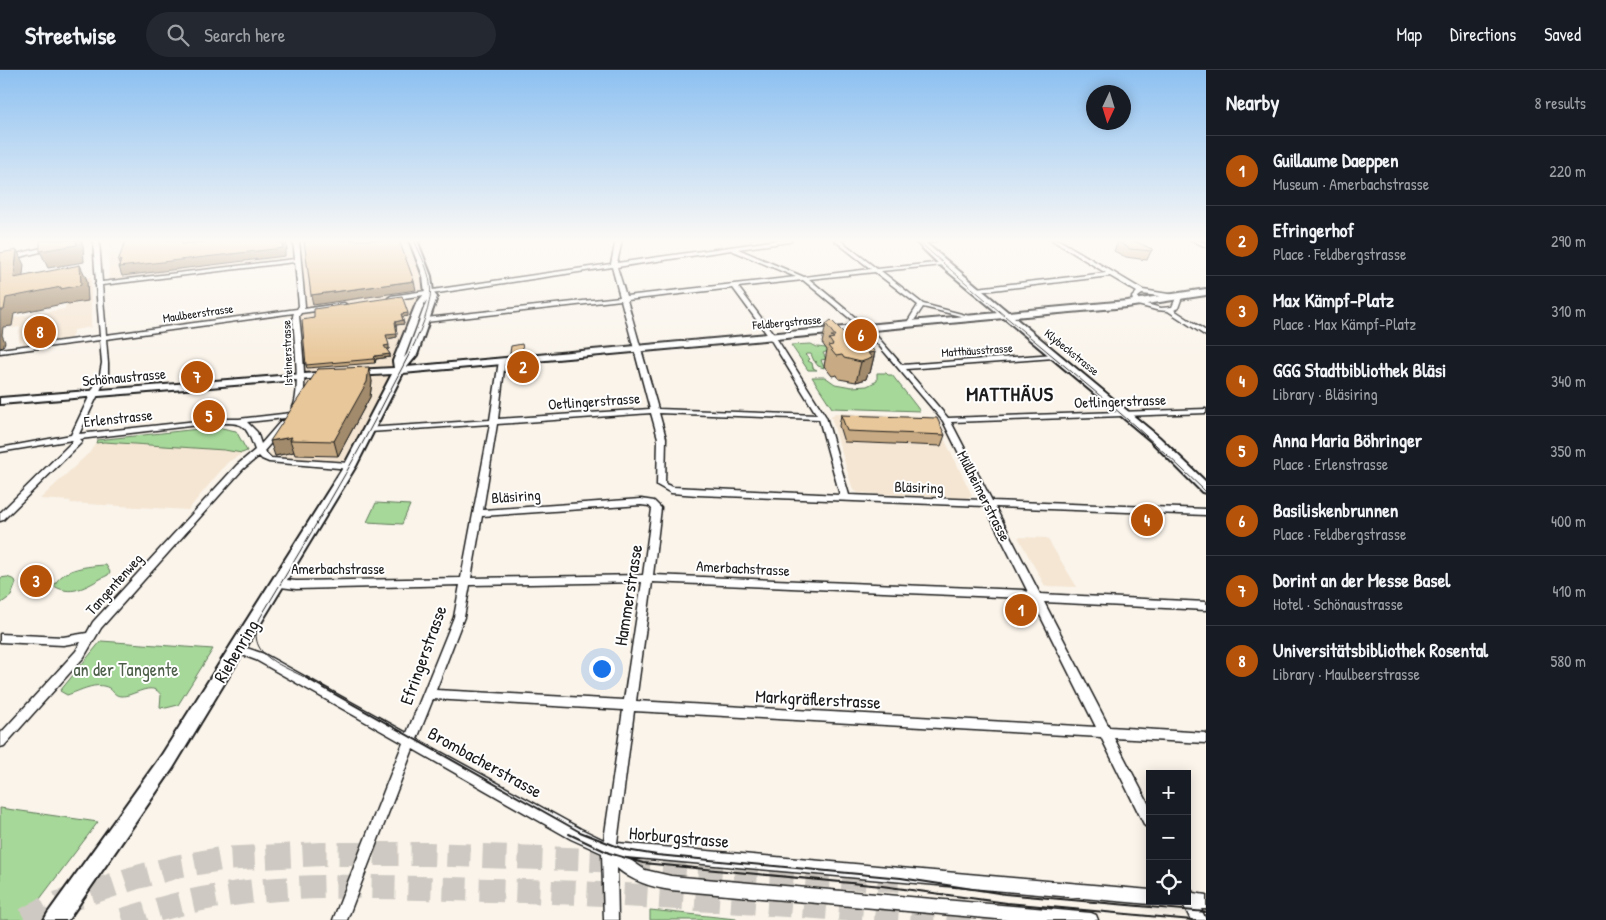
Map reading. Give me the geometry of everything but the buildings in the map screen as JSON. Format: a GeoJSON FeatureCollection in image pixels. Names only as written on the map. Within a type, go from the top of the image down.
{"type":"FeatureCollection","features":[{"type":"Feature","properties":{"kind":"main road","name":"Riehenring"},"geometry":{"type":"LineString","coordinates":[[55,920],[167,762],[350,466],[399,370],[412,355],[433,297],[429,293],[427,280]]}},
{"type":"Feature","properties":{"kind":"main road","name":"Klybeckstrasse"},"geometry":{"type":"LineString","coordinates":[[963,280],[1165,447],[1206,489]]}},
{"type":"Feature","properties":{"kind":"main road","name":"Feldbergstrasse"},"geometry":{"type":"LineString","coordinates":[[399,370],[1136,303],[1206,292]]}},
{"type":"Feature","properties":{"kind":"main road","name":"Riehenring"},"geometry":{"type":"LineString","coordinates":[[399,370],[398,361],[420,304],[429,293]]}},
{"type":"Feature","properties":{"kind":"main road","name":"Schönaustrasse"},"geometry":{"type":"LineString","coordinates":[[0,402],[399,370]]}},
{"type":"Feature","properties":{"kind":"street"},"geometry":{"type":"LineString","coordinates":[[0,518],[78,441],[74,436],[104,374],[104,337],[98,280]]}},
{"type":"Feature","properties":{"kind":"street"},"geometry":{"type":"LineString","coordinates":[[98,284],[134,280]]}},
{"type":"Feature","properties":{"kind":"street","name":"Isteinerstrasse"},"geometry":{"type":"LineString","coordinates":[[259,452],[292,415],[299,404],[300,377],[296,316],[302,306],[299,280]]}},
{"type":"Feature","properties":{"kind":"street"},"geometry":{"type":"LineString","coordinates":[[388,299],[517,280]]}},
{"type":"Feature","properties":{"kind":"street"},"geometry":{"type":"LineString","coordinates":[[618,280],[653,411]]}},
{"type":"Feature","properties":{"kind":"street"},"geometry":{"type":"LineString","coordinates":[[426,320],[799,280]]}},
{"type":"Feature","properties":{"kind":"street","name":"Müllheimerstrasse"},"geometry":{"type":"LineString","coordinates":[[806,280],[872,334],[946,420],[1147,815]]}},
{"type":"Feature","properties":{"kind":"street"},"geometry":{"type":"LineString","coordinates":[[887,280],[921,306],[971,318]]}},
{"type":"Feature","properties":{"kind":"street"},"geometry":{"type":"LineString","coordinates":[[976,290],[1064,280]]}},
{"type":"Feature","properties":{"kind":"street"},"geometry":{"type":"LineString","coordinates":[[1121,280],[1141,292],[1179,297],[1175,308],[1170,310]]}},
{"type":"Feature","properties":{"kind":"street"},"geometry":{"type":"LineString","coordinates":[[735,287],[772,336],[822,417],[845,498]]}},
{"type":"Feature","properties":{"kind":"street"},"geometry":{"type":"LineString","coordinates":[[1141,292],[1135,297],[1136,303],[1170,310],[1206,334]]}},
{"type":"Feature","properties":{"kind":"street","name":"Maulbeerstrasse"},"geometry":{"type":"LineString","coordinates":[[0,352],[352,304]]}},
{"type":"Feature","properties":{"kind":"street"},"geometry":{"type":"LineString","coordinates":[[909,324],[921,306]]}},
{"type":"Feature","properties":{"kind":"street"},"geometry":{"type":"LineString","coordinates":[[1196,327],[1206,326]]}},
{"type":"Feature","properties":{"kind":"street","name":"Matthäusstrasse"},"geometry":{"type":"LineString","coordinates":[[901,367],[1054,356]]}},
{"type":"Feature","properties":{"kind":"street","name":"Efringerstrasse"},"geometry":{"type":"LineString","coordinates":[[340,920],[459,617],[494,421],[502,361]]}},
{"type":"Feature","properties":{"kind":"street","name":"Oetlingerstrasse"},"geometry":{"type":"LineString","coordinates":[[369,430],[653,411],[822,417]]}},
{"type":"Feature","properties":{"kind":"street","name":"Bläsiring"},"geometry":{"type":"LineString","coordinates":[[653,411],[662,438],[661,485],[667,489],[677,491],[1206,512]]}},
{"type":"Feature","properties":{"kind":"street","name":"Oetlingerstrasse"},"geometry":{"type":"LineString","coordinates":[[946,420],[1206,412]]}},
{"type":"Feature","properties":{"kind":"street","name":"Erlenstrasse"},"geometry":{"type":"LineString","coordinates":[[0,450],[74,436],[292,415]]}},
{"type":"Feature","properties":{"kind":"street"},"geometry":{"type":"LineString","coordinates":[[239,420],[253,432],[262,457],[279,462],[350,466]]}},
{"type":"Feature","properties":{"kind":"street","name":"Tangentenweg"},"geometry":{"type":"LineString","coordinates":[[0,742],[80,654],[97,624],[240,468],[259,452]]}},
{"type":"Feature","properties":{"kind":"street","name":"Bläsiring"},"geometry":{"type":"LineString","coordinates":[[478,512],[646,502]]}},
{"type":"Feature","properties":{"kind":"street","name":"Hammerstrasse"},"geometry":{"type":"LineString","coordinates":[[611,920],[609,849],[649,578],[657,508],[655,505],[646,502]]}},
{"type":"Feature","properties":{"kind":"street","name":"Amerbachstrasse"},"geometry":{"type":"LineString","coordinates":[[278,583],[466,582],[649,578],[1023,594],[1035,598],[1206,606]]}},
{"type":"Feature","properties":{"kind":"street"},"geometry":{"type":"LineString","coordinates":[[0,638],[63,641],[90,637]]}},
{"type":"Feature","properties":{"kind":"street","name":"Brombacherstrasse"},"geometry":{"type":"LineString","coordinates":[[238,649],[260,656],[576,834],[609,849]]}},
{"type":"Feature","properties":{"kind":"street","name":"Markgräflerstrasse"},"geometry":{"type":"LineString","coordinates":[[428,694],[1206,738]]}},
{"type":"Feature","properties":{"kind":"street","name":"Horburgstrasse"},"geometry":{"type":"LineString","coordinates":[[609,849],[1146,897]]}},
{"type":"Feature","properties":{"kind":"street","name":"Horburgstrasse"},"geometry":{"type":"LineString","coordinates":[[609,849],[617,860],[633,873],[670,883],[1091,920]]}},
{"type":"Feature","properties":{"kind":"street"},"geometry":{"type":"LineString","coordinates":[[1191,900],[1206,902]]}},
{"type":"Feature","properties":{"kind":"street"},"geometry":{"type":"LineString","coordinates":[[1191,905],[1199,920]]}},
{"type":"Feature","properties":{"kind":"shaded area"},"geometry":{"type":"Polygon","coordinates":[[[91,280],[91,327],[74,330],[71,338],[23,345],[23,341],[19,342],[20,327],[12,328],[13,318],[65,309],[67,281],[91,280]]]}},
{"type":"Feature","properties":{"kind":"shaded area"},"geometry":{"type":"Polygon","coordinates":[[[109,280],[128,280],[109,282],[109,280]]]}},
{"type":"Feature","properties":{"kind":"shaded area"},"geometry":{"type":"Polygon","coordinates":[[[302,280],[423,280],[425,286],[425,292],[420,297],[396,366],[347,462],[277,459],[267,456],[303,403],[298,315],[305,306],[302,280]]]}},
{"type":"Feature","properties":{"kind":"shaded area"},"geometry":{"type":"Polygon","coordinates":[[[835,413],[928,416],[936,422],[972,495],[968,498],[859,493],[853,490],[831,417],[835,413]]]}},
{"type":"Feature","properties":{"kind":"shaded area"},"geometry":{"type":"Polygon","coordinates":[[[217,427],[236,431],[247,451],[228,462],[188,510],[70,503],[71,501],[40,499],[90,452],[97,440],[217,427]]]}},
{"type":"Feature","properties":{"kind":"shaded area"},"geometry":{"type":"Polygon","coordinates":[[[1018,537],[1047,538],[1077,587],[1045,586],[1018,537]]]}},
{"type":"Feature","properties":{"kind":"green space"},"geometry":{"type":"Polygon","coordinates":[[[811,344],[826,348],[828,351],[823,353],[826,359],[821,360],[824,368],[818,366],[811,354],[806,354],[810,359],[808,361],[817,370],[808,370],[791,345],[811,344]]]}},
{"type":"Feature","properties":{"kind":"green space"},"geometry":{"type":"Polygon","coordinates":[[[877,373],[892,375],[920,411],[832,408],[812,377],[825,377],[835,384],[852,387],[867,386],[877,381],[877,373]]]}},
{"type":"Feature","properties":{"kind":"green space"},"geometry":{"type":"Polygon","coordinates":[[[217,427],[236,431],[247,451],[242,453],[224,450],[96,443],[97,440],[217,427]]]}},
{"type":"Feature","properties":{"kind":"green space"},"geometry":{"type":"Polygon","coordinates":[[[376,503],[410,505],[402,524],[367,522],[376,503]]]}},
{"type":"Feature","properties":{"kind":"green space"},"geometry":{"type":"Polygon","coordinates":[[[106,565],[110,572],[108,575],[88,586],[68,591],[54,586],[63,575],[76,569],[106,565]]]}},
{"type":"Feature","properties":{"kind":"green space"},"geometry":{"type":"Polygon","coordinates":[[[7,577],[15,580],[16,583],[11,596],[0,604],[0,578],[7,577]]]}},
{"type":"Feature","properties":{"kind":"green space","name":"an der Tangente"},"geometry":{"type":"Polygon","coordinates":[[[101,641],[213,649],[178,705],[166,708],[160,707],[161,695],[153,689],[142,690],[126,696],[119,696],[104,686],[88,687],[67,695],[60,691],[101,641]]]}},
{"type":"Feature","properties":{"kind":"green space"},"geometry":{"type":"Polygon","coordinates":[[[0,808],[98,822],[24,920],[0,920],[0,808]]]}},
{"type":"Feature","properties":{"kind":"green space"},"geometry":{"type":"Polygon","coordinates":[[[650,910],[736,919],[737,920],[650,920],[650,910]]]}},
{"type":"Feature","properties":{"kind":"tunnel"},"geometry":{"type":"LineString","coordinates":[[25,920],[50,906],[134,878],[175,867],[221,859],[322,854],[427,854],[624,861],[899,881]]}},
{"type":"Feature","properties":{"kind":"tunnel"},"geometry":{"type":"LineString","coordinates":[[123,920],[179,904],[213,897],[247,892],[316,887],[385,887],[616,895],[995,920]]}},
{"type":"Feature","properties":{"kind":"tram line"},"geometry":{"type":"LineString","coordinates":[[308,679],[268,657],[261,650],[257,641],[256,631],[260,618],[329,503],[410,354],[428,309],[431,290],[429,280]]}},
{"type":"Feature","properties":{"kind":"tram line"},"geometry":{"type":"LineString","coordinates":[[962,280],[1100,395],[1206,492]]}},
{"type":"Feature","properties":{"kind":"tram line"},"geometry":{"type":"LineString","coordinates":[[306,678],[580,832],[626,850],[657,855],[901,878],[1005,894],[1206,912]]}},
{"type":"Feature","properties":{"kind":"tram line"},"geometry":{"type":"LineString","coordinates":[[569,834],[609,853],[643,863],[882,886],[1007,903],[1192,920]]}},
{"type":"Feature","properties":{"kind":"place","name":"Universitätsbibliothek Rosental"},"geometry":{"type":"Point","coordinates":[40,332]}},
{"type":"Feature","properties":{"kind":"place","name":"Basiliskenbrunnen"},"geometry":{"type":"Point","coordinates":[861,335]}},
{"type":"Feature","properties":{"kind":"place","name":"Efringerhof"},"geometry":{"type":"Point","coordinates":[523,367]}},
{"type":"Feature","properties":{"kind":"place","name":"Dorint an der Messe Basel"},"geometry":{"type":"Point","coordinates":[197,377]}},
{"type":"Feature","properties":{"kind":"place","name":"Anna Maria Böhringer"},"geometry":{"type":"Point","coordinates":[209,416]}},
{"type":"Feature","properties":{"kind":"place","name":"GGG Stadtbibliothek Bläsi"},"geometry":{"type":"Point","coordinates":[1147,520]}},
{"type":"Feature","properties":{"kind":"place","name":"Max Kämpf-Platz"},"geometry":{"type":"Point","coordinates":[36,581]}},
{"type":"Feature","properties":{"kind":"place","name":"Guillaume Daeppen"},"geometry":{"type":"Point","coordinates":[1021,610]}},
{"type":"Feature","properties":{"kind":"district","name":"MATTHÄUS"},"geometry":{"type":"Point","coordinates":[1010,393]}}]}
